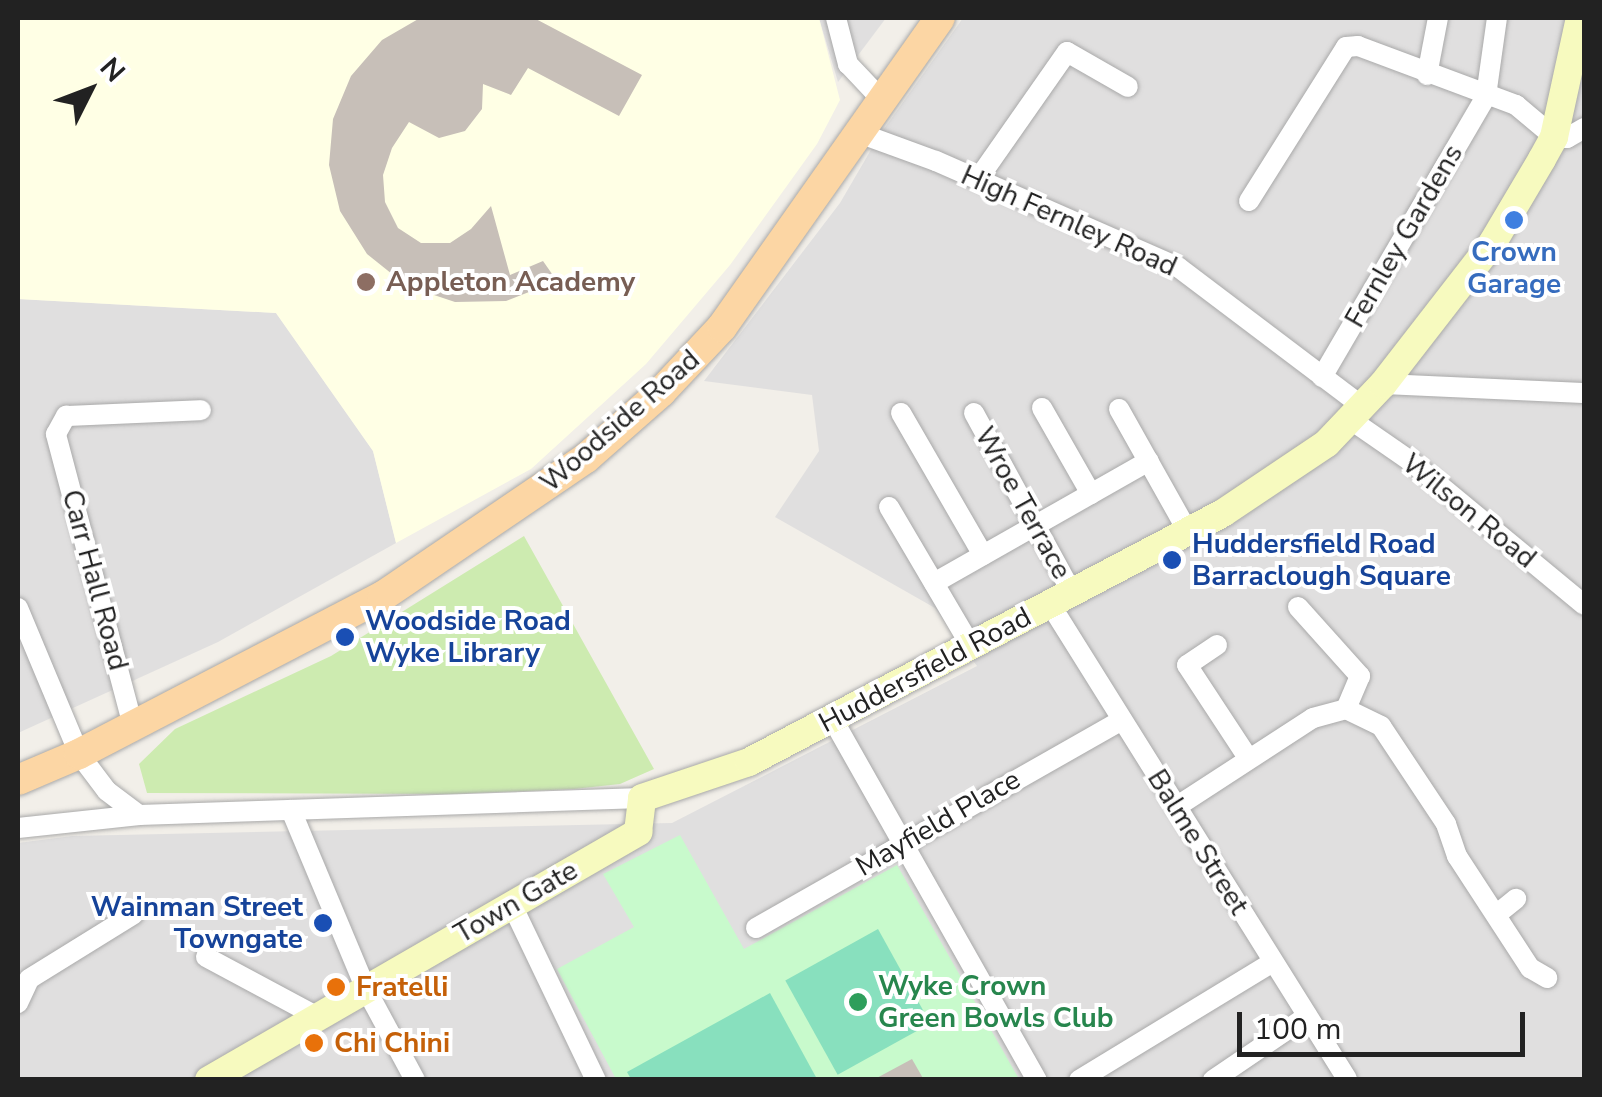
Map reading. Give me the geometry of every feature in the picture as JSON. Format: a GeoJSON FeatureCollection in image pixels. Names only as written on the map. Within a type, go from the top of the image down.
{"type":"FeatureCollection","features":[{"type":"Feature","properties":{"kind":"main road","name":"Woodside Road"},"geometry":{"type":"LineString","coordinates":[[80,754],[383,596],[586,458],[661,392],[722,327],[940,18]]}},
{"type":"Feature","properties":{"kind":"main road","name":"Huddersfield Road"},"geometry":{"type":"LineString","coordinates":[[642,798],[749,762],[1188,532],[1252,495],[1357,413],[1492,242],[1554,137],[1580,18]]}},
{"type":"Feature","properties":{"kind":"main road"},"geometry":{"type":"LineString","coordinates":[[18,780],[80,754]]}},
{"type":"Feature","properties":{"kind":"main road","name":"Town Gate"},"geometry":{"type":"LineString","coordinates":[[210,1080],[638,832],[642,798]]}},
{"type":"Feature","properties":{"kind":"street"},"geometry":{"type":"LineString","coordinates":[[836,18],[848,64],[882,100]]}},
{"type":"Feature","properties":{"kind":"street"},"geometry":{"type":"LineString","coordinates":[[1427,75],[1438,18]]}},
{"type":"Feature","properties":{"kind":"street"},"geometry":{"type":"LineString","coordinates":[[1486,96],[1497,18]]}},
{"type":"Feature","properties":{"kind":"street"},"geometry":{"type":"LineString","coordinates":[[1249,201],[1346,47],[1358,46],[1427,75],[1516,105],[1554,137],[1567,138],[1584,128]]}},
{"type":"Feature","properties":{"kind":"street"},"geometry":{"type":"LineString","coordinates":[[978,179],[1066,52],[1128,87]]}},
{"type":"Feature","properties":{"kind":"street","name":"Fernley Gardens"},"geometry":{"type":"LineString","coordinates":[[1322,377],[1486,96]]}},
{"type":"Feature","properties":{"kind":"street","name":"High Fernley Road"},"geometry":{"type":"LineString","coordinates":[[858,133],[978,179],[1178,266],[1322,377],[1357,413]]}},
{"type":"Feature","properties":{"kind":"street"},"geometry":{"type":"LineString","coordinates":[[1383,384],[1584,393]]}},
{"type":"Feature","properties":{"kind":"street"},"geometry":{"type":"LineString","coordinates":[[1042,408],[1092,494]]}},
{"type":"Feature","properties":{"kind":"street"},"geometry":{"type":"LineString","coordinates":[[1119,409],[1188,532]]}},
{"type":"Feature","properties":{"kind":"street","name":"Carr Hall Road"},"geometry":{"type":"LineString","coordinates":[[133,726],[56,434],[66,416],[201,410]]}},
{"type":"Feature","properties":{"kind":"street"},"geometry":{"type":"LineString","coordinates":[[901,413],[983,555]]}},
{"type":"Feature","properties":{"kind":"street","name":"Wroe Terrace"},"geometry":{"type":"LineString","coordinates":[[974,413],[1035,526],[1061,598]]}},
{"type":"Feature","properties":{"kind":"street","name":"Wilson Road"},"geometry":{"type":"LineString","coordinates":[[1357,413],[1584,605]]}},
{"type":"Feature","properties":{"kind":"street"},"geometry":{"type":"LineString","coordinates":[[934,583],[1149,462]]}},
{"type":"Feature","properties":{"kind":"street"},"geometry":{"type":"LineString","coordinates":[[890,507],[971,646]]}},
{"type":"Feature","properties":{"kind":"street","name":"Balme Street"},"geometry":{"type":"LineString","coordinates":[[1061,598],[1122,720],[1346,1079]]}},
{"type":"Feature","properties":{"kind":"street"},"geometry":{"type":"LineString","coordinates":[[1298,607],[1360,676],[1346,709]]}},
{"type":"Feature","properties":{"kind":"street"},"geometry":{"type":"LineString","coordinates":[[18,608],[80,754],[107,790],[138,814]]}},
{"type":"Feature","properties":{"kind":"street"},"geometry":{"type":"LineString","coordinates":[[1217,644],[1187,666],[1248,758]]}},
{"type":"Feature","properties":{"kind":"street"},"geometry":{"type":"LineString","coordinates":[[1176,807],[1313,718],[1346,709],[1381,726],[1450,837],[1457,856],[1530,968],[1547,978]]}},
{"type":"Feature","properties":{"kind":"street"},"geometry":{"type":"LineString","coordinates":[[832,718],[1037,1080]]}},
{"type":"Feature","properties":{"kind":"street","name":"Mayfield Place"},"geometry":{"type":"LineString","coordinates":[[756,928],[1122,720]]}},
{"type":"Feature","properties":{"kind":"street","name":"Huddersfield Road"},"geometry":{"type":"LineString","coordinates":[[18,828],[138,814],[642,798]]}},
{"type":"Feature","properties":{"kind":"street"},"geometry":{"type":"LineString","coordinates":[[291,810],[366,989],[415,1080]]}},
{"type":"Feature","properties":{"kind":"street"},"geometry":{"type":"LineString","coordinates":[[1496,915],[1516,898]]}},
{"type":"Feature","properties":{"kind":"street"},"geometry":{"type":"LineString","coordinates":[[512,904],[596,1080]]}},
{"type":"Feature","properties":{"kind":"street"},"geometry":{"type":"LineString","coordinates":[[18,1003],[29,979],[134,914]]}},
{"type":"Feature","properties":{"kind":"street"},"geometry":{"type":"LineString","coordinates":[[206,957],[318,1017]]}},
{"type":"Feature","properties":{"kind":"street"},"geometry":{"type":"LineString","coordinates":[[1079,1080],[1273,962]]}},
{"type":"Feature","properties":{"kind":"street"},"geometry":{"type":"LineString","coordinates":[[1214,1080],[1308,1016]]}},
{"type":"Feature","properties":{"kind":"street"},"geometry":{"type":"LineString","coordinates":[[1346,1079],[1359,1080]]}},
{"type":"Feature","properties":{"kind":"shaded area","name":"Appleton Academy"},"geometry":{"type":"Polygon","coordinates":[[[18,18],[819,18],[840,100],[817,144],[730,265],[646,364],[531,469],[396,543],[373,451],[276,313],[18,299],[18,18]]]}},
{"type":"Feature","properties":{"kind":"shaded area"},"geometry":{"type":"Polygon","coordinates":[[[819,18],[886,18],[838,82],[819,18]]]}},
{"type":"Feature","properties":{"kind":"shaded area"},"geometry":{"type":"Polygon","coordinates":[[[963,18],[1584,18],[1584,1079],[18,1079],[18,843],[72,836],[672,823],[977,666],[935,608],[775,517],[819,451],[812,395],[704,381],[840,203],[879,136],[963,18]]]}},
{"type":"Feature","properties":{"kind":"shaded area"},"geometry":{"type":"Polygon","coordinates":[[[18,299],[276,313],[373,451],[396,543],[218,642],[18,733],[18,299]]]}},
{"type":"Feature","properties":{"kind":"green space"},"geometry":{"type":"Polygon","coordinates":[[[524,536],[654,769],[620,784],[574,789],[451,794],[147,793],[139,764],[175,729],[331,656],[524,536]]]}},
{"type":"Feature","properties":{"kind":"green space"},"geometry":{"type":"Polygon","coordinates":[[[680,835],[744,949],[897,865],[1019,1079],[616,1079],[557,969],[634,927],[603,874],[680,835]]]}},
{"type":"Feature","properties":{"kind":"green space","name":"Wyke Crown Green Bowls Club"},"geometry":{"type":"Polygon","coordinates":[[[878,929],[930,1023],[838,1075],[785,980],[878,929]]]}},
{"type":"Feature","properties":{"kind":"green space"},"geometry":{"type":"Polygon","coordinates":[[[770,993],[817,1079],[631,1079],[627,1072],[770,993]]]}},
{"type":"Feature","properties":{"kind":"building"},"geometry":{"type":"Polygon","coordinates":[[[420,18],[534,18],[642,75],[619,116],[528,68],[511,95],[483,84],[482,109],[465,131],[439,138],[409,122],[392,148],[383,175],[385,202],[398,228],[421,243],[450,243],[471,229],[491,206],[510,275],[543,261],[557,281],[506,301],[455,302],[407,286],[367,254],[340,211],[329,165],[333,119],[351,76],[382,40],[420,18]]]}},
{"type":"Feature","properties":{"kind":"building"},"geometry":{"type":"Polygon","coordinates":[[[912,1059],[924,1080],[873,1080],[912,1059]]]}},
{"type":"Feature","properties":{"kind":"place","name":"Crown Garage"},"geometry":{"type":"Point","coordinates":[1514,220]}},
{"type":"Feature","properties":{"kind":"place","name":"Appleton Academy"},"geometry":{"type":"Point","coordinates":[366,282]}},
{"type":"Feature","properties":{"kind":"place","name":"Huddersfield Road Barraclough Square"},"geometry":{"type":"Point","coordinates":[1172,560]}},
{"type":"Feature","properties":{"kind":"place","name":"Woodside Road Wyke Library"},"geometry":{"type":"Point","coordinates":[345,637]}},
{"type":"Feature","properties":{"kind":"place","name":"Wainman Street Towngate"},"geometry":{"type":"Point","coordinates":[323,923]}},
{"type":"Feature","properties":{"kind":"place","name":"Fratelli"},"geometry":{"type":"Point","coordinates":[336,987]}},
{"type":"Feature","properties":{"kind":"place","name":"Wyke Crown Green Bowls Club"},"geometry":{"type":"Point","coordinates":[858,1002]}},
{"type":"Feature","properties":{"kind":"place","name":"Chi Chini"},"geometry":{"type":"Point","coordinates":[314,1043]}}]}
